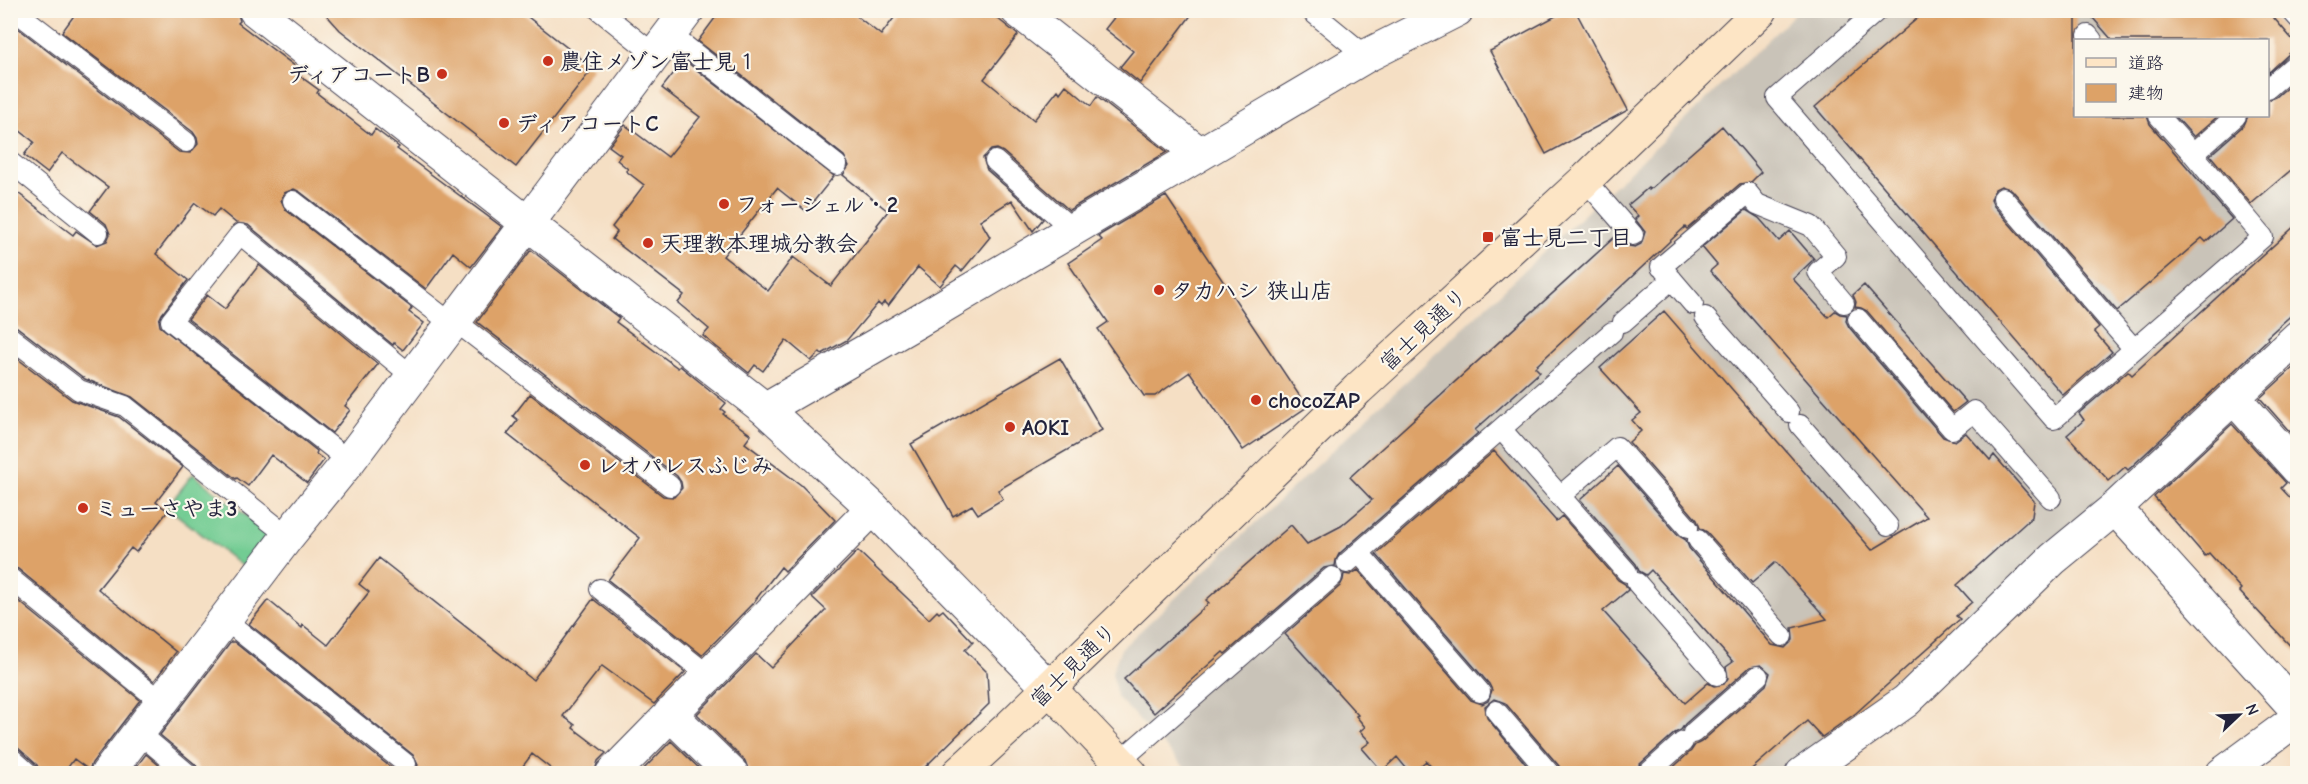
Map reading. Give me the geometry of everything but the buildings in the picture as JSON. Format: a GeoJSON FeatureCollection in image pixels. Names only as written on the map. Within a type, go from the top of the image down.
{"type":"FeatureCollection","features":[{"type":"Feature","properties":{"kind":"street"},"geometry":{"type":"LineString","coordinates":[[255,10],[765,409],[873,508],[1126,767]]}},
{"type":"Feature","properties":{"kind":"street"},"geometry":{"type":"LineString","coordinates":[[1017,10],[1200,154]]}},
{"type":"Feature","properties":{"kind":"street"},"geometry":{"type":"LineString","coordinates":[[1366,56],[1399,10]]}},
{"type":"Feature","properties":{"kind":"street"},"geometry":{"type":"LineString","coordinates":[[765,409],[1366,56],[1457,10]]}},
{"type":"Feature","properties":{"kind":"street","name":"富士見通り"},"geometry":{"type":"LineString","coordinates":[[958,774],[1358,389],[1585,180],[1761,10]]}},
{"type":"Feature","properties":{"kind":"street"},"geometry":{"type":"LineString","coordinates":[[107,774],[288,536],[349,461],[671,33]]}},
{"type":"Feature","properties":{"kind":"street"},"geometry":{"type":"LineString","coordinates":[[1802,774],[1906,701],[2054,559],[2115,508],[2298,337]]}},
{"type":"Feature","properties":{"kind":"street"},"geometry":{"type":"LineString","coordinates":[[2234,398],[2298,469]]}},
{"type":"Feature","properties":{"kind":"street"},"geometry":{"type":"LineString","coordinates":[[612,774],[873,508]]}},
{"type":"Feature","properties":{"kind":"street"},"geometry":{"type":"LineString","coordinates":[[2115,508],[2298,711]]}},
{"type":"Feature","properties":{"kind":"street"},"geometry":{"type":"LineString","coordinates":[[670,714],[732,774]]}},
{"type":"Feature","properties":{"kind":"street"},"geometry":{"type":"LineString","coordinates":[[2222,774],[2298,718]]}},
{"type":"Feature","properties":{"kind":"lane"},"geometry":{"type":"LineString","coordinates":[[14,10],[186,142]]}},
{"type":"Feature","properties":{"kind":"lane"},"geometry":{"type":"LineString","coordinates":[[598,10],[671,33],[837,165]]}},
{"type":"Feature","properties":{"kind":"lane"},"geometry":{"type":"LineString","coordinates":[[1310,10],[1366,56]]}},
{"type":"Feature","properties":{"kind":"lane"},"geometry":{"type":"LineString","coordinates":[[1878,10],[1777,98],[2054,418],[2263,237],[2160,117]]}},
{"type":"Feature","properties":{"kind":"lane"},"geometry":{"type":"LineString","coordinates":[[2291,10],[2298,18]]}},
{"type":"Feature","properties":{"kind":"lane"},"geometry":{"type":"LineString","coordinates":[[2269,87],[2298,62]]}},
{"type":"Feature","properties":{"kind":"lane"},"geometry":{"type":"LineString","coordinates":[[2193,154],[2235,117]]}},
{"type":"Feature","properties":{"kind":"lane"},"geometry":{"type":"LineString","coordinates":[[995,161],[1072,229]]}},
{"type":"Feature","properties":{"kind":"lane"},"geometry":{"type":"LineString","coordinates":[[10,162],[98,233]]}},
{"type":"Feature","properties":{"kind":"lane"},"geometry":{"type":"LineString","coordinates":[[1585,180],[1633,235]]}},
{"type":"Feature","properties":{"kind":"lane"},"geometry":{"type":"LineString","coordinates":[[1480,692],[1353,558],[1618,327],[1662,268],[1748,193],[1757,204],[1811,226],[1836,256],[1818,272],[1844,303]]}},
{"type":"Feature","properties":{"kind":"lane"},"geometry":{"type":"LineString","coordinates":[[2003,198],[2134,349]]}},
{"type":"Feature","properties":{"kind":"lane"},"geometry":{"type":"LineString","coordinates":[[293,201],[669,486]]}},
{"type":"Feature","properties":{"kind":"lane"},"geometry":{"type":"LineString","coordinates":[[349,461],[171,321],[240,234],[412,376]]}},
{"type":"Feature","properties":{"kind":"lane"},"geometry":{"type":"LineString","coordinates":[[1662,268],[1888,526]]}},
{"type":"Feature","properties":{"kind":"lane"},"geometry":{"type":"LineString","coordinates":[[1858,319],[1952,429],[1974,411],[2051,498]]}},
{"type":"Feature","properties":{"kind":"lane"},"geometry":{"type":"LineString","coordinates":[[10,338],[79,390],[125,406],[288,536]]}},
{"type":"Feature","properties":{"kind":"lane"},"geometry":{"type":"LineString","coordinates":[[1501,429],[1727,686]]}},
{"type":"Feature","properties":{"kind":"lane"},"geometry":{"type":"LineString","coordinates":[[1560,496],[1617,447],[1782,636]]}},
{"type":"Feature","properties":{"kind":"lane"},"geometry":{"type":"LineString","coordinates":[[1126,767],[1332,577]]}},
{"type":"Feature","properties":{"kind":"lane"},"geometry":{"type":"LineString","coordinates":[[10,578],[162,702]]}},
{"type":"Feature","properties":{"kind":"lane"},"geometry":{"type":"LineString","coordinates":[[600,589],[708,675]]}},
{"type":"Feature","properties":{"kind":"lane"},"geometry":{"type":"LineString","coordinates":[[224,620],[406,764]]}},
{"type":"Feature","properties":{"kind":"lane"},"geometry":{"type":"LineString","coordinates":[[1647,774],[1688,738],[1727,686],[1758,676]]}},
{"type":"Feature","properties":{"kind":"lane"},"geometry":{"type":"LineString","coordinates":[[1496,711],[1550,774]]}},
{"type":"Feature","properties":{"kind":"lane"},"geometry":{"type":"LineString","coordinates":[[138,732],[188,774]]}},
{"type":"Feature","properties":{"kind":"lane"},"geometry":{"type":"LineString","coordinates":[[10,757],[29,774]]}},
{"type":"Feature","properties":{"kind":"shaded area"},"geometry":{"type":"Polygon","coordinates":[[[1798,11],[2297,11],[2297,316],[1981,618],[1823,749],[1784,773],[1190,773],[1117,697],[1112,672],[1121,649],[1798,11]]]}},
{"type":"Feature","properties":{"kind":"green space"},"geometry":{"type":"Polygon","coordinates":[[[193,474],[272,536],[247,570],[167,507],[193,474]]]}},
{"type":"Feature","properties":{"kind":"place","name":"農住メゾン富士見１"},"geometry":{"type":"Point","coordinates":[548,61]}},
{"type":"Feature","properties":{"kind":"place","name":"ディアコートB"},"geometry":{"type":"Point","coordinates":[442,74]}},
{"type":"Feature","properties":{"kind":"place","name":"ディアコートC"},"geometry":{"type":"Point","coordinates":[504,123]}},
{"type":"Feature","properties":{"kind":"place","name":"フォーシェル・2"},"geometry":{"type":"Point","coordinates":[724,204]}},
{"type":"Feature","properties":{"kind":"place","name":"富士見二丁目"},"geometry":{"type":"Point","coordinates":[1488,237]}},
{"type":"Feature","properties":{"kind":"place","name":"天理教本理城分教会"},"geometry":{"type":"Point","coordinates":[648,243]}},
{"type":"Feature","properties":{"kind":"place","name":"タカハシ 狭山店"},"geometry":{"type":"Point","coordinates":[1159,290]}},
{"type":"Feature","properties":{"kind":"place","name":"chocoZAP"},"geometry":{"type":"Point","coordinates":[1256,400]}},
{"type":"Feature","properties":{"kind":"place","name":"AOKI"},"geometry":{"type":"Point","coordinates":[1010,427]}},
{"type":"Feature","properties":{"kind":"place","name":"レオパレスふじみ"},"geometry":{"type":"Point","coordinates":[585,465]}},
{"type":"Feature","properties":{"kind":"place","name":"ミューさやま3"},"geometry":{"type":"Point","coordinates":[83,508]}}]}
